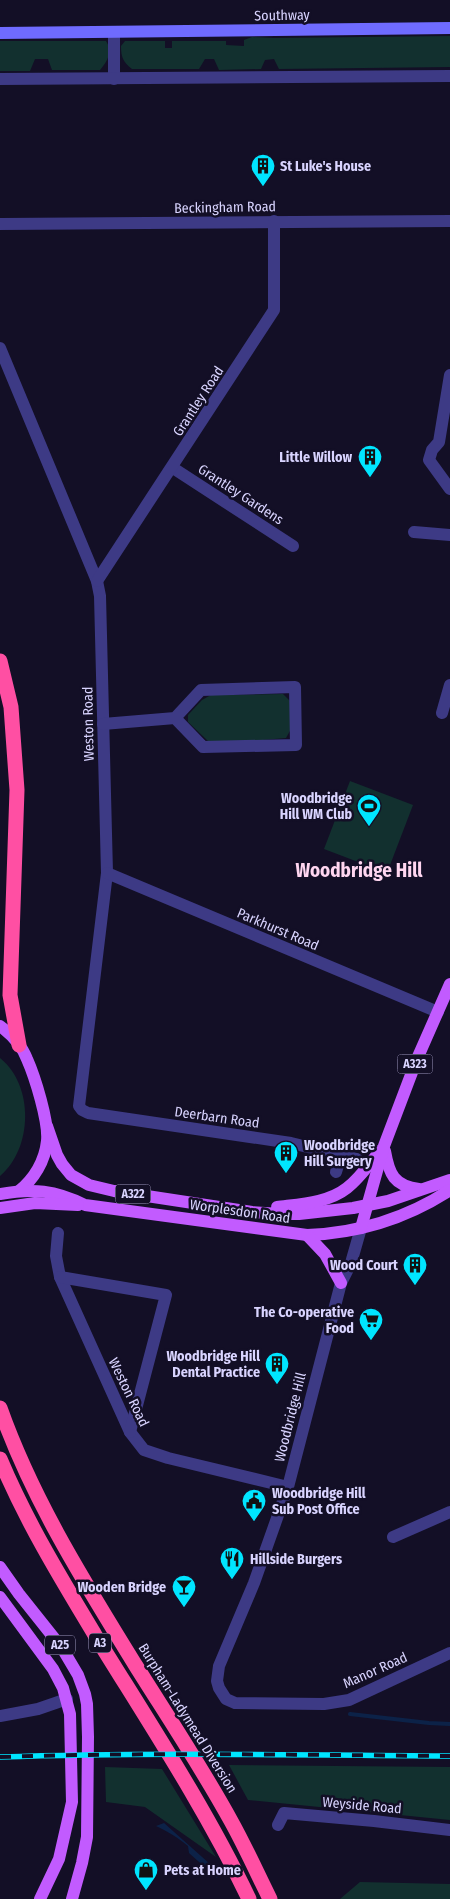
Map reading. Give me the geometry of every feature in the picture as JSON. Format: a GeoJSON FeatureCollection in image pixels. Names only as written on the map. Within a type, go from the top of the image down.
{"type":"FeatureCollection","features":[{"type":"Feature","properties":{"kind":"highway"},"geometry":{"type":"LineString","coordinates":[[0,661],[11,707],[17,790],[10,995],[19,1045]]}},
{"type":"Feature","properties":{"kind":"highway","name":"Burpham-Ladymead Diversion"},"geometry":{"type":"LineString","coordinates":[[0,1408],[17,1453],[44,1511],[70,1559],[214,1792],[270,1899]]}},
{"type":"Feature","properties":{"kind":"highway","name":"A3"},"geometry":{"type":"LineString","coordinates":[[0,1459],[21,1508],[60,1578],[190,1788],[249,1899]]}},
{"type":"Feature","properties":{"kind":"main road","name":"A323"},"geometry":{"type":"LineString","coordinates":[[384,1146],[417,1059],[450,984]]}},
{"type":"Feature","properties":{"kind":"main road","name":"Worplesdon Road"},"geometry":{"type":"LineString","coordinates":[[0,1026],[19,1045],[27,1058],[47,1126],[62,1164],[76,1179],[89,1185],[114,1191],[252,1212],[299,1214],[368,1206],[424,1190],[450,1180]]}},
{"type":"Feature","properties":{"kind":"main road"},"geometry":{"type":"LineString","coordinates":[[19,1191],[34,1176],[43,1159],[47,1141],[47,1126]]}},
{"type":"Feature","properties":{"kind":"main road"},"geometry":{"type":"LineString","coordinates":[[384,1146],[388,1167],[396,1179],[406,1188],[424,1190]]}},
{"type":"Feature","properties":{"kind":"main road"},"geometry":{"type":"LineString","coordinates":[[361,1228],[384,1146]]}},
{"type":"Feature","properties":{"kind":"main road"},"geometry":{"type":"LineString","coordinates":[[252,1212],[309,1203],[337,1195],[354,1181],[384,1146]]}},
{"type":"Feature","properties":{"kind":"main road","name":"Worplesdon Road"},"geometry":{"type":"LineString","coordinates":[[0,1194],[19,1191],[55,1193],[85,1205],[308,1235],[338,1233],[394,1218],[425,1205],[450,1190]]}},
{"type":"Feature","properties":{"kind":"main road"},"geometry":{"type":"LineString","coordinates":[[0,1208],[36,1203],[85,1205]]}},
{"type":"Feature","properties":{"kind":"main road"},"geometry":{"type":"LineString","coordinates":[[308,1235],[325,1254],[341,1283]]}},
{"type":"Feature","properties":{"kind":"main road","name":"A25"},"geometry":{"type":"LineString","coordinates":[[0,1567],[62,1648],[78,1675],[87,1704],[87,1837],[72,1899]]}},
{"type":"Feature","properties":{"kind":"main road","name":"A25"},"geometry":{"type":"LineString","coordinates":[[0,1597],[53,1669],[67,1699],[70,1714],[72,1802],[59,1859],[40,1899]]}},
{"type":"Feature","properties":{"kind":"street","name":"Southway"},"geometry":{"type":"LineString","coordinates":[[0,33],[450,28]]}},
{"type":"Feature","properties":{"kind":"street"},"geometry":{"type":"LineString","coordinates":[[114,32],[114,79]]}},
{"type":"Feature","properties":{"kind":"street"},"geometry":{"type":"LineString","coordinates":[[0,80],[450,76]]}},
{"type":"Feature","properties":{"kind":"street","name":"Grantley Road"},"geometry":{"type":"LineString","coordinates":[[97,581],[173,468],[274,310],[274,221]]}},
{"type":"Feature","properties":{"kind":"street","name":"Beckingham Road"},"geometry":{"type":"LineString","coordinates":[[0,224],[450,221]]}},
{"type":"Feature","properties":{"kind":"street","name":"Weston Road"},"geometry":{"type":"LineString","coordinates":[[0,348],[97,581],[100,596],[107,873],[79,1106],[88,1113]]}},
{"type":"Feature","properties":{"kind":"street"},"geometry":{"type":"LineString","coordinates":[[450,375],[439,442],[432,450],[429,460],[450,489]]}},
{"type":"Feature","properties":{"kind":"street","name":"Grantley Gardens"},"geometry":{"type":"LineString","coordinates":[[173,468],[293,546]]}},
{"type":"Feature","properties":{"kind":"street"},"geometry":{"type":"LineString","coordinates":[[414,532],[450,535]]}},
{"type":"Feature","properties":{"kind":"street"},"geometry":{"type":"LineString","coordinates":[[442,713],[450,685]]}},
{"type":"Feature","properties":{"kind":"street"},"geometry":{"type":"LineString","coordinates":[[103,724],[175,718],[201,690],[295,687],[296,745],[203,747],[175,718]]}},
{"type":"Feature","properties":{"kind":"street","name":"Parkhurst Road"},"geometry":{"type":"LineString","coordinates":[[107,873],[438,1012]]}},
{"type":"Feature","properties":{"kind":"street","name":"Deerbarn Road"},"geometry":{"type":"LineString","coordinates":[[88,1113],[291,1143],[357,1159]]}},
{"type":"Feature","properties":{"kind":"street"},"geometry":{"type":"LineString","coordinates":[[336,1172],[341,1155]]}},
{"type":"Feature","properties":{"kind":"street","name":"Woodbridge Hill"},"geometry":{"type":"LineString","coordinates":[[223,1695],[218,1688],[218,1666],[254,1583],[288,1487],[341,1283],[351,1263],[361,1228]]}},
{"type":"Feature","properties":{"kind":"street","name":"Weston Road"},"geometry":{"type":"LineString","coordinates":[[58,1233],[56,1256],[60,1277],[130,1432],[144,1450],[168,1458],[288,1487]]}},
{"type":"Feature","properties":{"kind":"street"},"geometry":{"type":"LineString","coordinates":[[60,1277],[166,1295],[130,1432]]}},
{"type":"Feature","properties":{"kind":"street"},"geometry":{"type":"LineString","coordinates":[[393,1537],[450,1512]]}},
{"type":"Feature","properties":{"kind":"street","name":"Manor Road"},"geometry":{"type":"LineString","coordinates":[[223,1695],[235,1703],[334,1703],[349,1700],[450,1653]]}},
{"type":"Feature","properties":{"kind":"street"},"geometry":{"type":"LineString","coordinates":[[0,1716],[38,1709],[67,1699]]}},
{"type":"Feature","properties":{"kind":"street","name":"Weyside Road"},"geometry":{"type":"LineString","coordinates":[[278,1825],[284,1814],[374,1821],[450,1830]]}},
{"type":"Feature","properties":{"kind":"green space"},"geometry":{"type":"Polygon","coordinates":[[[450,36],[450,67],[279,69],[274,59],[265,60],[261,69],[219,70],[214,59],[205,59],[199,69],[132,69],[125,62],[121,50],[121,46],[125,41],[165,41],[165,48],[172,48],[172,41],[226,41],[226,45],[244,46],[244,40],[252,37],[450,36]]]}},
{"type":"Feature","properties":{"kind":"green space"},"geometry":{"type":"Polygon","coordinates":[[[0,41],[106,41],[109,52],[107,60],[100,70],[52,70],[48,59],[35,59],[30,71],[0,71],[0,41]]]}},
{"type":"Feature","properties":{"kind":"green space"},"geometry":{"type":"Polygon","coordinates":[[[283,694],[290,701],[291,729],[286,738],[215,744],[208,741],[188,722],[188,715],[202,700],[211,695],[283,694]]]}},
{"type":"Feature","properties":{"kind":"green space","name":"Woodbridge Hill WM Club"},"geometry":{"type":"Polygon","coordinates":[[[350,781],[413,805],[387,873],[324,849],[350,781]]]}},
{"type":"Feature","properties":{"kind":"green space"},"geometry":{"type":"Polygon","coordinates":[[[0,1058],[11,1070],[19,1084],[24,1100],[25,1117],[19,1150],[11,1164],[0,1176],[0,1058]]]}},
{"type":"Feature","properties":{"kind":"green space"},"geometry":{"type":"Polygon","coordinates":[[[229,1765],[450,1767],[450,1820],[248,1800],[229,1765]]]}},
{"type":"Feature","properties":{"kind":"green space"},"geometry":{"type":"Polygon","coordinates":[[[105,1767],[162,1769],[216,1857],[145,1807],[106,1802],[105,1767]]]}},
{"type":"Feature","properties":{"kind":"green space"},"geometry":{"type":"Polygon","coordinates":[[[360,1882],[450,1884],[450,1899],[340,1899],[360,1882]]]}},
{"type":"Feature","properties":{"kind":"water"},"geometry":{"type":"Polygon","coordinates":[[[164,1823],[220,1873],[217,1878],[189,1853],[188,1846],[172,1834],[156,1826],[164,1823]]]}},
{"type":"Feature","properties":{"kind":"waterway"},"geometry":{"type":"LineString","coordinates":[[350,1714],[450,1724]]}},
{"type":"Feature","properties":{"kind":"railway"},"geometry":{"type":"LineString","coordinates":[[0,1757],[169,1754],[450,1756]]}},
{"type":"Feature","properties":{"kind":"place","name":"St Luke's House"},"geometry":{"type":"Point","coordinates":[263,187]}},
{"type":"Feature","properties":{"kind":"place","name":"Little Willow"},"geometry":{"type":"Point","coordinates":[370,478]}},
{"type":"Feature","properties":{"kind":"place","name":"Woodbridge Hill WM Club"},"geometry":{"type":"Point","coordinates":[369,827]}},
{"type":"Feature","properties":{"kind":"place","name":"Woodbridge Hill Surgery"},"geometry":{"type":"Point","coordinates":[286,1174]}},
{"type":"Feature","properties":{"kind":"place","name":"Wood Court"},"geometry":{"type":"Point","coordinates":[415,1286]}},
{"type":"Feature","properties":{"kind":"place","name":"The Co-operative Food"},"geometry":{"type":"Point","coordinates":[371,1341]}},
{"type":"Feature","properties":{"kind":"place","name":"Woodbridge Hill Dental Practice"},"geometry":{"type":"Point","coordinates":[277,1385]}},
{"type":"Feature","properties":{"kind":"place","name":"Woodbridge Hill Sub Post Office"},"geometry":{"type":"Point","coordinates":[254,1522]}},
{"type":"Feature","properties":{"kind":"place","name":"Hillside Burgers"},"geometry":{"type":"Point","coordinates":[232,1580]}},
{"type":"Feature","properties":{"kind":"place","name":"Wooden Bridge"},"geometry":{"type":"Point","coordinates":[184,1608]}},
{"type":"Feature","properties":{"kind":"place","name":"Pets at Home"},"geometry":{"type":"Point","coordinates":[146,1891]}},
{"type":"Feature","properties":{"kind":"district","name":"Woodbridge Hill"},"geometry":{"type":"Point","coordinates":[359,870]}}]}
